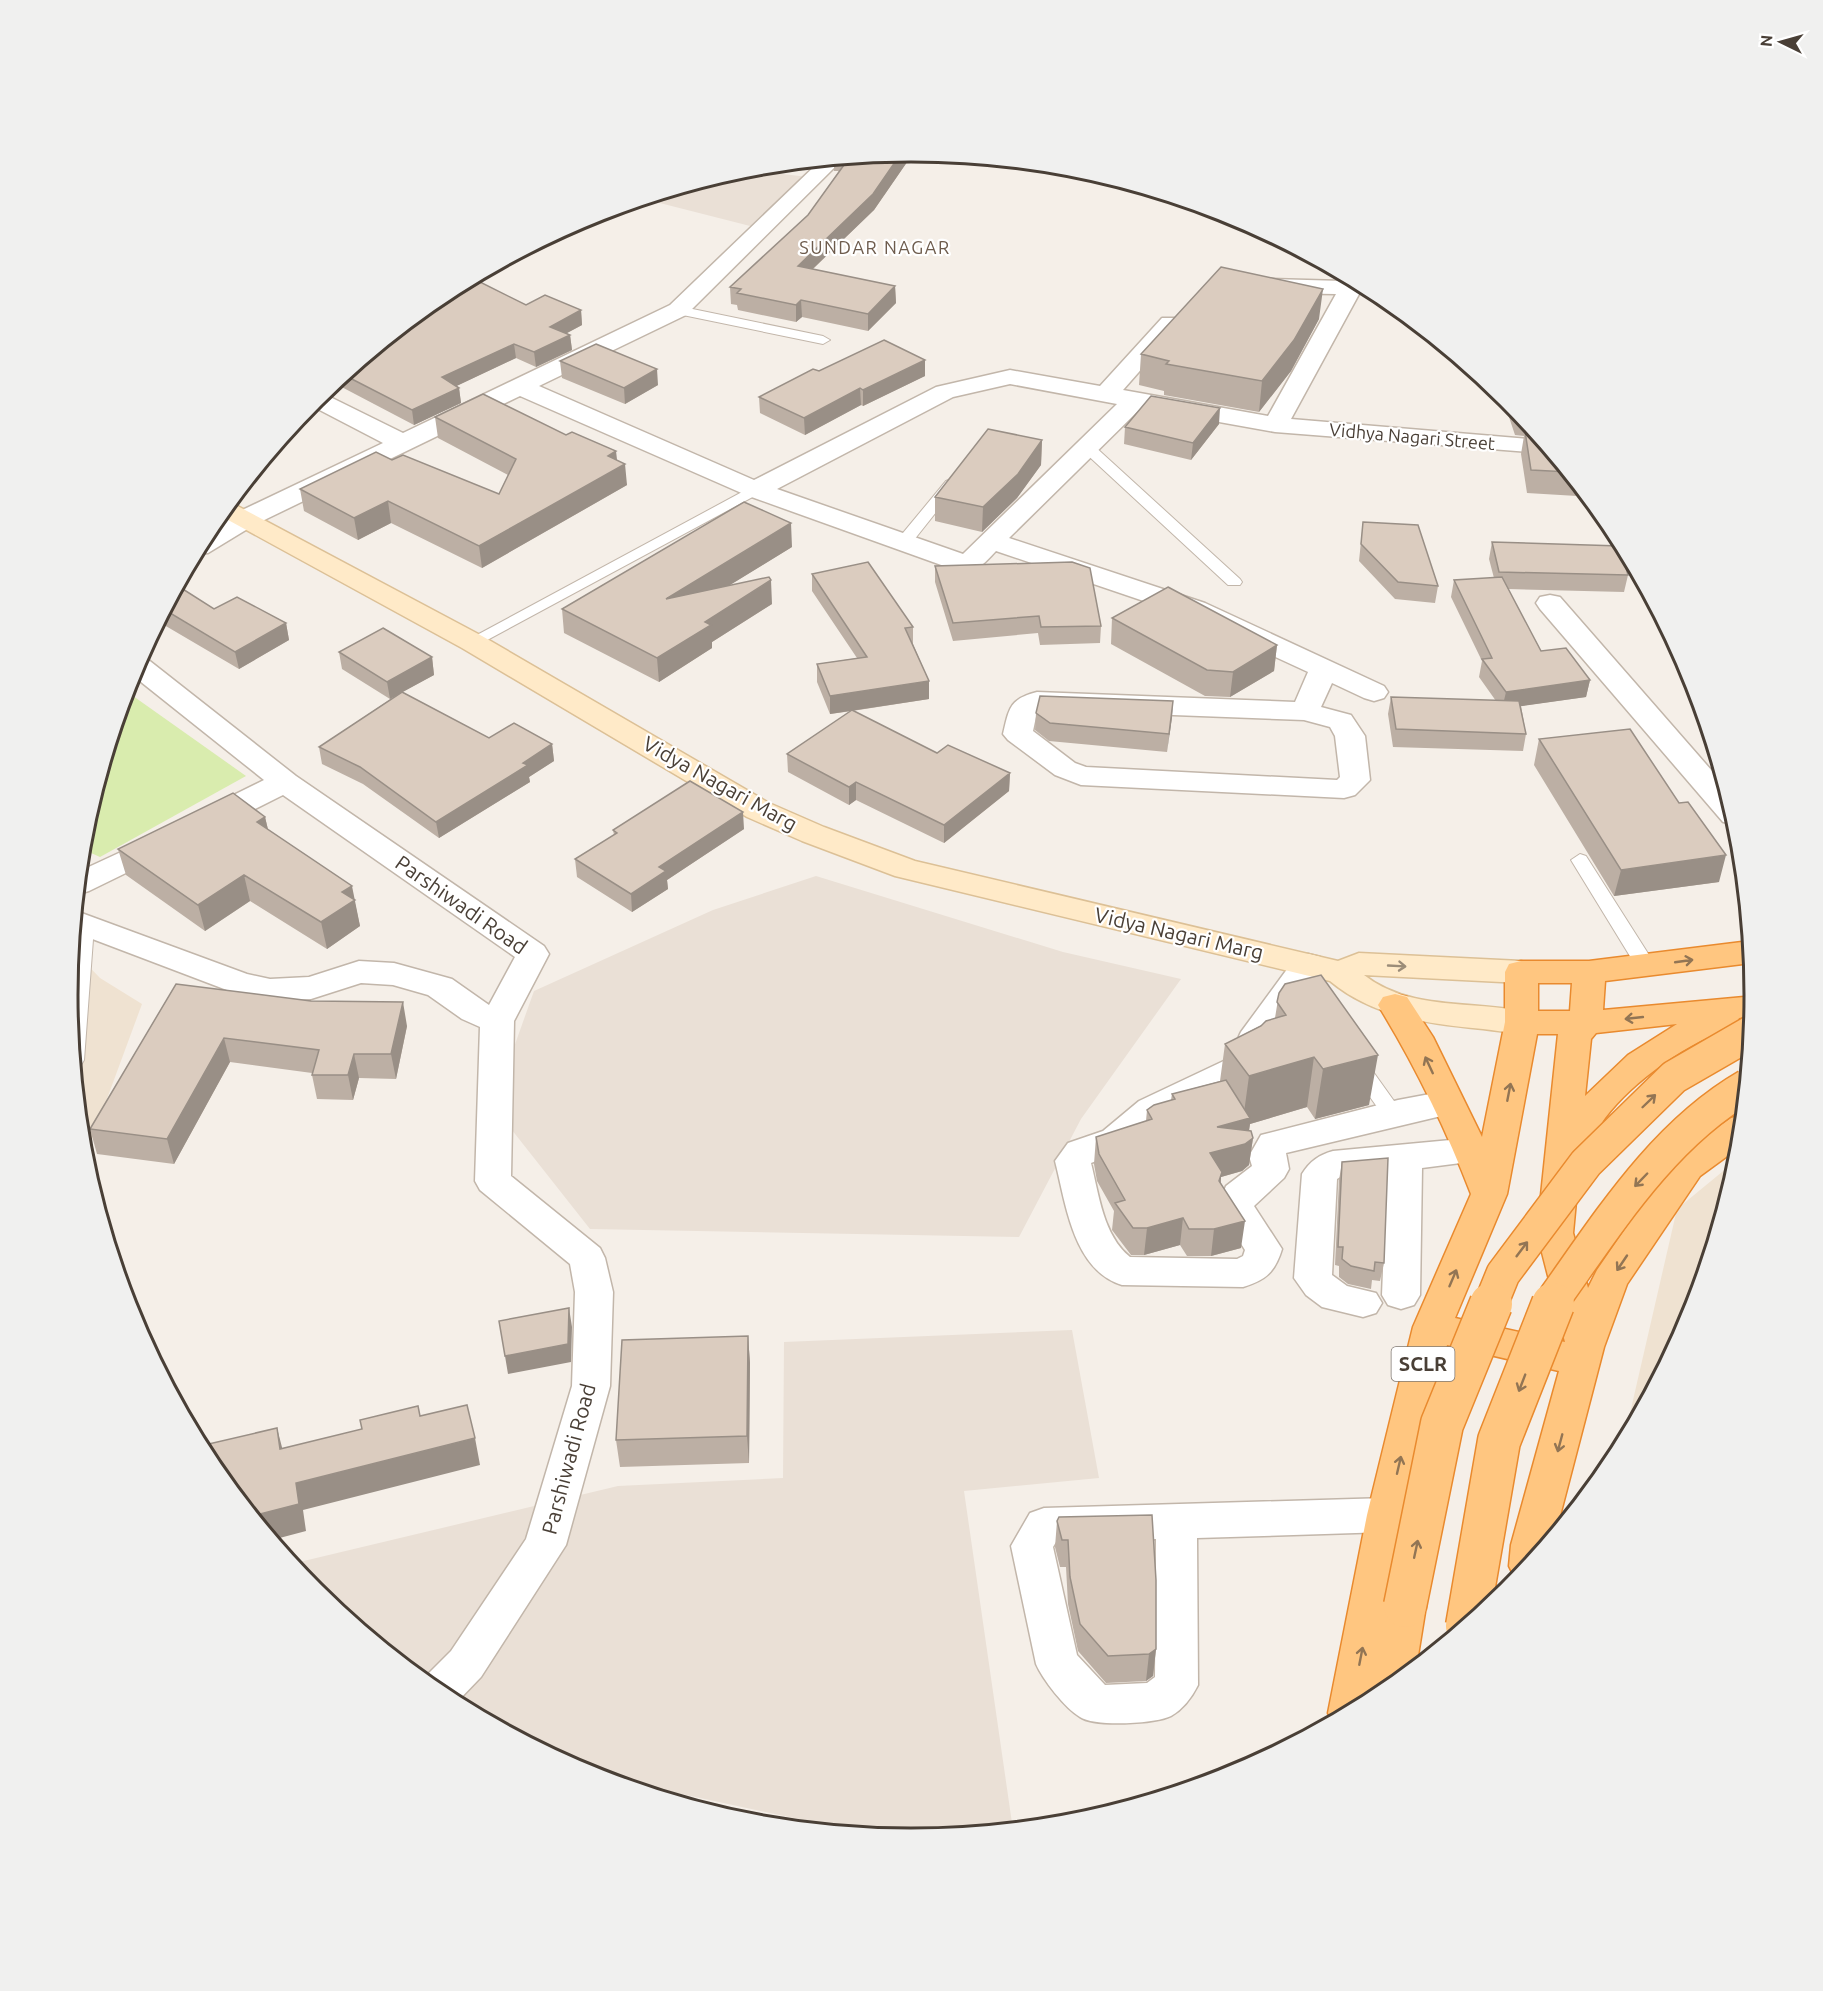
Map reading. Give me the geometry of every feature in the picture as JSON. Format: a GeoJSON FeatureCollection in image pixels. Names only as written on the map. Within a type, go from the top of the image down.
{"type":"FeatureCollection","features":[{"type":"Feature","properties":{"kind":"highway"},"geometry":{"type":"LineString","coordinates":[[1521,972],[1589,972],[1743,953]]}},
{"type":"Feature","properties":{"kind":"highway","name":"SCLR"},"geometry":{"type":"LineString","coordinates":[[1352,1703],[1387,1515],[1432,1326],[1489,1194],[1522,1022],[1521,972]]}},
{"type":"Feature","properties":{"kind":"highway"},"geometry":{"type":"LineString","coordinates":[[1584,1354],[1555,1233],[1574,1036],[1586,1023],[1589,972]]}},
{"type":"Feature","properties":{"kind":"highway"},"geometry":{"type":"LineString","coordinates":[[1395,1005],[1416,1037],[1446,1103],[1472,1152],[1489,1194]]}},
{"type":"Feature","properties":{"kind":"highway"},"geometry":{"type":"LineString","coordinates":[[1522,1022],[1586,1023],[1745,1006]]}},
{"type":"Feature","properties":{"kind":"highway"},"geometry":{"type":"LineString","coordinates":[[1555,1233],[1587,1115],[1640,1063],[1703,1024],[1744,1014]]}},
{"type":"Feature","properties":{"kind":"highway"},"geometry":{"type":"LineString","coordinates":[[1393,1676],[1442,1424],[1503,1274],[1586,1163],[1674,1077],[1743,1037]]}},
{"type":"Feature","properties":{"kind":"highway"},"geometry":{"type":"LineString","coordinates":[[1469,1615],[1499,1442],[1556,1296],[1634,1187],[1716,1104],[1739,1090]]}},
{"type":"Feature","properties":{"kind":"highway"},"geometry":{"type":"LineString","coordinates":[[1531,1552],[1584,1354],[1610,1280],[1688,1167],[1733,1134]]}},
{"type":"Feature","properties":{"kind":"highway"},"geometry":{"type":"LineString","coordinates":[[1432,1326],[1584,1354]]}},
{"type":"Feature","properties":{"kind":"main road","name":"Vidya Nagari Marg"},"geometry":{"type":"LineString","coordinates":[[235,514],[472,642],[758,810],[813,834],[906,869],[1326,975],[1395,1005],[1522,1022]]}},
{"type":"Feature","properties":{"kind":"main road"},"geometry":{"type":"LineString","coordinates":[[1326,975],[1359,964],[1521,972]]}},
{"type":"Feature","properties":{"kind":"street"},"geometry":{"type":"LineString","coordinates":[[223,525],[235,514],[401,442],[520,387],[678,309],[826,167]]}},
{"type":"Feature","properties":{"kind":"street"},"geometry":{"type":"LineString","coordinates":[[1244,285],[1345,284]]}},
{"type":"Feature","properties":{"kind":"street"},"geometry":{"type":"LineString","coordinates":[[1275,425],[1350,287]]}},
{"type":"Feature","properties":{"kind":"street"},"geometry":{"type":"LineString","coordinates":[[1105,395],[1185,307]]}},
{"type":"Feature","properties":{"kind":"street","name":"Vidhya Nagari Street"},"geometry":{"type":"LineString","coordinates":[[755,490],[955,389],[1010,377],[1275,425],[1539,447]]}},
{"type":"Feature","properties":{"kind":"street"},"geometry":{"type":"LineString","coordinates":[[520,387],[755,490],[968,565],[1135,400]]}},
{"type":"Feature","properties":{"kind":"street"},"geometry":{"type":"LineString","coordinates":[[325,403],[401,442]]}},
{"type":"Feature","properties":{"kind":"street"},"geometry":{"type":"LineString","coordinates":[[992,541],[1195,609],[1374,692]]}},
{"type":"Feature","properties":{"kind":"street"},"geometry":{"type":"LineString","coordinates":[[1550,603],[1721,800]]}},
{"type":"Feature","properties":{"kind":"street"},"geometry":{"type":"LineString","coordinates":[[1305,711],[1324,668]]}},
{"type":"Feature","properties":{"kind":"street","name":"Parshiwadi Road"},"geometry":{"type":"LineString","coordinates":[[144,670],[285,782],[533,954],[497,1021],[493,1181],[587,1258],[594,1292],[591,1386],[545,1545],[466,1664],[444,1686]]}},
{"type":"Feature","properties":{"kind":"street"},"geometry":{"type":"LineString","coordinates":[[1037,702],[1305,711],[1341,721],[1350,735],[1355,780],[1344,789],[1081,776],[1065,769],[1018,734],[1024,708],[1037,702]]}},
{"type":"Feature","properties":{"kind":"street"},"geometry":{"type":"LineString","coordinates":[[86,880],[285,782]]}},
{"type":"Feature","properties":{"kind":"street"},"geometry":{"type":"LineString","coordinates":[[82,924],[240,984],[270,990],[311,988],[360,972],[394,974],[440,987],[474,1011],[497,1021]]}},
{"type":"Feature","properties":{"kind":"street"},"geometry":{"type":"LineString","coordinates":[[1326,975],[1253,1040],[1251,1057],[1242,1066],[1151,1110],[1114,1140],[1080,1152],[1073,1161],[1091,1230],[1109,1262],[1122,1271],[1243,1273],[1259,1264],[1264,1249],[1236,1206],[1239,1195],[1251,1188],[1271,1169],[1267,1156],[1273,1144],[1392,1113],[1446,1103]]}},
{"type":"Feature","properties":{"kind":"street"},"geometry":{"type":"LineString","coordinates":[[1363,1303],[1337,1299],[1325,1293],[1313,1278],[1320,1174],[1334,1164],[1472,1152]]}},
{"type":"Feature","properties":{"kind":"street"},"geometry":{"type":"LineString","coordinates":[[1401,1295],[1405,1157]]}},
{"type":"Feature","properties":{"kind":"street"},"geometry":{"type":"LineString","coordinates":[[1177,1521],[1176,1685],[1156,1702],[1095,1704],[1057,1664],[1032,1546],[1044,1525],[1177,1521],[1387,1515]]}},
{"type":"Feature","properties":{"kind":"lane"},"geometry":{"type":"LineString","coordinates":[[678,309],[823,340]]}},
{"type":"Feature","properties":{"kind":"lane"},"geometry":{"type":"LineString","coordinates":[[1087,447],[1234,582]]}},
{"type":"Feature","properties":{"kind":"lane"},"geometry":{"type":"LineString","coordinates":[[904,542],[964,468]]}},
{"type":"Feature","properties":{"kind":"lane"},"geometry":{"type":"LineString","coordinates":[[472,642],[755,490]]}},
{"type":"Feature","properties":{"kind":"lane"},"geometry":{"type":"LineString","coordinates":[[1580,860],[1646,966]]}},
{"type":"Feature","properties":{"kind":"lane"},"geometry":{"type":"LineString","coordinates":[[1344,1047],[1392,1113]]}},
{"type":"Feature","properties":{"kind":"shaded area"},"geometry":{"type":"Polygon","coordinates":[[[777,173],[808,177],[758,228],[656,202],[696,190],[777,173]]]}},
{"type":"Feature","properties":{"kind":"shaded area"},"geometry":{"type":"Polygon","coordinates":[[[816,876],[1063,952],[1181,979],[1081,1119],[1019,1237],[590,1229],[493,1106],[534,991],[713,910],[816,876]]]}},
{"type":"Feature","properties":{"kind":"shaded area"},"geometry":{"type":"Polygon","coordinates":[[[79,957],[100,978],[142,1004],[91,1141],[80,1050],[79,957]]]}},
{"type":"Feature","properties":{"kind":"shaded area"},"geometry":{"type":"Polygon","coordinates":[[[1727,1168],[1717,1211],[1682,1314],[1659,1364],[1629,1419],[1677,1209],[1727,1168]]]}},
{"type":"Feature","properties":{"kind":"shaded area"},"geometry":{"type":"Polygon","coordinates":[[[1072,1330],[1099,1478],[964,1491],[1012,1823],[912,1829],[819,1823],[644,1785],[593,1766],[543,1743],[448,1689],[362,1622],[300,1562],[618,1486],[783,1478],[784,1342],[1072,1330]]]}},
{"type":"Feature","properties":{"kind":"green space"},"geometry":{"type":"Polygon","coordinates":[[[134,696],[246,776],[100,857],[91,853],[94,833],[106,780],[134,696]]]}},
{"type":"Feature","properties":{"kind":"building"},"geometry":{"type":"Polygon","coordinates":[[[895,163],[873,194],[798,266],[895,286],[868,314],[801,300],[796,305],[737,293],[741,289],[730,287],[808,215],[844,165],[895,163]]]}},
{"type":"Feature","properties":{"kind":"building"},"geometry":{"type":"Polygon","coordinates":[[[1221,267],[1323,289],[1294,340],[1262,381],[1166,364],[1169,361],[1141,354],[1221,267]]]}},
{"type":"Feature","properties":{"kind":"building"},"geometry":{"type":"Polygon","coordinates":[[[481,282],[526,305],[545,295],[581,310],[550,327],[570,335],[534,352],[514,344],[442,377],[459,388],[412,410],[351,379],[404,334],[448,302],[481,282]]]}},
{"type":"Feature","properties":{"kind":"building"},"geometry":{"type":"Polygon","coordinates":[[[884,340],[925,360],[863,390],[860,388],[804,418],[759,397],[813,369],[819,371],[884,340]]]}},
{"type":"Feature","properties":{"kind":"building"},"geometry":{"type":"Polygon","coordinates":[[[596,344],[657,369],[624,388],[560,361],[596,344]]]}},
{"type":"Feature","properties":{"kind":"building"},"geometry":{"type":"Polygon","coordinates":[[[483,394],[566,435],[572,432],[616,451],[608,456],[625,464],[479,546],[388,501],[354,518],[300,489],[376,452],[392,460],[403,455],[499,494],[516,459],[435,417],[483,394]]]}},
{"type":"Feature","properties":{"kind":"building"},"geometry":{"type":"Polygon","coordinates":[[[1151,396],[1220,408],[1193,443],[1125,427],[1151,396]]]}},
{"type":"Feature","properties":{"kind":"building"},"geometry":{"type":"Polygon","coordinates":[[[988,429],[1042,440],[1018,474],[983,507],[935,497],[988,429]]]}},
{"type":"Feature","properties":{"kind":"building"},"geometry":{"type":"Polygon","coordinates":[[[1525,432],[1559,471],[1531,470],[1525,432]]]}},
{"type":"Feature","properties":{"kind":"building"},"geometry":{"type":"Polygon","coordinates":[[[744,502],[791,523],[666,599],[769,577],[771,580],[705,622],[711,625],[657,658],[562,609],[744,502]]]}},
{"type":"Feature","properties":{"kind":"building"},"geometry":{"type":"Polygon","coordinates":[[[1363,522],[1418,525],[1438,586],[1398,582],[1361,544],[1363,522]]]}},
{"type":"Feature","properties":{"kind":"building"},"geometry":{"type":"Polygon","coordinates":[[[1492,542],[1613,546],[1628,575],[1499,572],[1492,542]]]}},
{"type":"Feature","properties":{"kind":"building"},"geometry":{"type":"Polygon","coordinates":[[[868,562],[913,627],[905,628],[929,681],[830,696],[817,664],[867,657],[812,574],[868,562]]]}},
{"type":"Feature","properties":{"kind":"building"},"geometry":{"type":"Polygon","coordinates":[[[1072,562],[1090,568],[1101,626],[1041,627],[1039,616],[953,623],[935,566],[1072,562]]]}},
{"type":"Feature","properties":{"kind":"building"},"geometry":{"type":"Polygon","coordinates":[[[1502,577],[1541,651],[1566,648],[1590,680],[1506,692],[1482,659],[1492,658],[1454,580],[1502,577]]]}},
{"type":"Feature","properties":{"kind":"building"},"geometry":{"type":"Polygon","coordinates":[[[1168,587],[1277,645],[1233,672],[1207,670],[1112,618],[1168,587]]]}},
{"type":"Feature","properties":{"kind":"building"},"geometry":{"type":"Polygon","coordinates":[[[184,590],[214,609],[237,597],[286,623],[235,652],[171,614],[184,590]]]}},
{"type":"Feature","properties":{"kind":"building"},"geometry":{"type":"Polygon","coordinates":[[[383,628],[432,657],[387,682],[339,652],[383,628]]]}},
{"type":"Feature","properties":{"kind":"building"},"geometry":{"type":"Polygon","coordinates":[[[402,692],[489,738],[514,723],[552,744],[523,763],[528,765],[436,822],[360,767],[319,747],[402,692]]]}},
{"type":"Feature","properties":{"kind":"building"},"geometry":{"type":"Polygon","coordinates":[[[1040,696],[1173,701],[1169,734],[1050,723],[1036,713],[1040,696]]]}},
{"type":"Feature","properties":{"kind":"building"},"geometry":{"type":"Polygon","coordinates":[[[1391,697],[1519,701],[1526,734],[1396,729],[1391,697]]]}},
{"type":"Feature","properties":{"kind":"building"},"geometry":{"type":"Polygon","coordinates":[[[852,710],[937,753],[948,745],[1010,773],[944,825],[856,782],[849,787],[787,754],[852,710]]]}},
{"type":"Feature","properties":{"kind":"building"},"geometry":{"type":"Polygon","coordinates":[[[1630,729],[1679,803],[1688,802],[1726,855],[1621,870],[1539,739],[1630,729]]]}},
{"type":"Feature","properties":{"kind":"building"},"geometry":{"type":"Polygon","coordinates":[[[690,781],[743,812],[659,867],[666,871],[631,894],[575,859],[617,833],[613,830],[690,781]]]}},
{"type":"Feature","properties":{"kind":"building"},"geometry":{"type":"Polygon","coordinates":[[[233,793],[265,817],[257,822],[352,886],[342,892],[355,900],[321,922],[244,875],[198,905],[118,849],[233,793]]]}},
{"type":"Feature","properties":{"kind":"building"},"geometry":{"type":"Polygon","coordinates":[[[1321,975],[1378,1055],[1323,1069],[1314,1057],[1249,1076],[1225,1044],[1261,1026],[1266,1021],[1286,1015],[1277,1002],[1279,993],[1285,984],[1321,975]]]}},
{"type":"Feature","properties":{"kind":"building"},"geometry":{"type":"Polygon","coordinates":[[[176,984],[311,1001],[403,1002],[391,1054],[354,1054],[348,1075],[312,1075],[319,1050],[224,1038],[167,1139],[90,1129],[176,984]]]}},
{"type":"Feature","properties":{"kind":"building"},"geometry":{"type":"Polygon","coordinates":[[[1226,1080],[1250,1118],[1217,1127],[1251,1131],[1253,1138],[1245,1144],[1210,1153],[1222,1172],[1219,1181],[1245,1221],[1214,1229],[1189,1229],[1183,1218],[1147,1228],[1133,1228],[1115,1203],[1125,1200],[1099,1154],[1096,1137],[1152,1119],[1147,1110],[1154,1105],[1175,1099],[1172,1094],[1226,1080]]]}},
{"type":"Feature","properties":{"kind":"building"},"geometry":{"type":"Polygon","coordinates":[[[1388,1158],[1384,1263],[1375,1262],[1374,1271],[1351,1266],[1342,1259],[1343,1247],[1338,1247],[1342,1162],[1388,1158]]]}},
{"type":"Feature","properties":{"kind":"building"},"geometry":{"type":"Polygon","coordinates":[[[569,1308],[568,1344],[505,1356],[499,1321],[569,1308]]]}},
{"type":"Feature","properties":{"kind":"building"},"geometry":{"type":"Polygon","coordinates":[[[748,1336],[747,1436],[616,1440],[622,1340],[748,1336]]]}},
{"type":"Feature","properties":{"kind":"building"},"geometry":{"type":"Polygon","coordinates":[[[467,1405],[475,1438],[296,1483],[299,1504],[259,1514],[209,1444],[277,1428],[280,1449],[362,1429],[360,1420],[418,1406],[420,1416],[467,1405]]]}},
{"type":"Feature","properties":{"kind":"building"},"geometry":{"type":"Polygon","coordinates":[[[1152,1515],[1156,1580],[1156,1649],[1149,1654],[1108,1656],[1080,1624],[1070,1577],[1068,1540],[1062,1540],[1057,1521],[1059,1517],[1152,1515]]]}},
{"type":"Feature","properties":{"kind":"district","name":"SUNDAR NAGAR"},"geometry":{"type":"Point","coordinates":[875,248]}}]}
